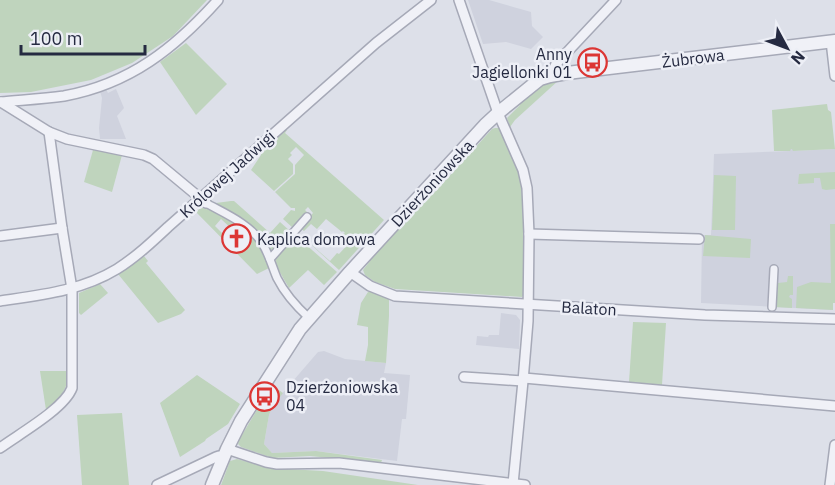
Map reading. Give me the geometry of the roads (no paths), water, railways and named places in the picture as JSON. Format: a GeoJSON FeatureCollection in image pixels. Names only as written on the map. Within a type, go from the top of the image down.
{"type":"FeatureCollection","features":[{"type":"Feature","properties":{"kind":"street"},"geometry":{"type":"LineString","coordinates":[[0,102],[64,96],[95,87],[141,68],[180,39],[218,0]]}},
{"type":"Feature","properties":{"kind":"street","name":"Królowej Jadwigi"},"geometry":{"type":"LineString","coordinates":[[0,301],[72,289],[117,269],[376,43],[430,0]]}},
{"type":"Feature","properties":{"kind":"street"},"geometry":{"type":"LineString","coordinates":[[459,0],[498,113],[526,182],[529,234],[528,321],[513,484]]}},
{"type":"Feature","properties":{"kind":"street"},"geometry":{"type":"LineString","coordinates":[[550,76],[556,64],[616,0]]}},
{"type":"Feature","properties":{"kind":"street"},"geometry":{"type":"LineString","coordinates":[[833,41],[835,76]]}},
{"type":"Feature","properties":{"kind":"street","name":"Żubrowa"},"geometry":{"type":"LineString","coordinates":[[550,76],[833,41]]}},
{"type":"Feature","properties":{"kind":"street","name":"Dzierżoniowska"},"geometry":{"type":"LineString","coordinates":[[212,485],[225,453],[259,391],[309,318],[498,113],[540,79],[550,76]]}},
{"type":"Feature","properties":{"kind":"street"},"geometry":{"type":"LineString","coordinates":[[0,102],[49,132],[67,139],[144,155],[153,159],[200,198],[254,234],[263,244],[285,291],[309,318]]}},
{"type":"Feature","properties":{"kind":"street"},"geometry":{"type":"LineString","coordinates":[[0,448],[58,407],[67,399],[72,388],[72,289],[49,132]]}},
{"type":"Feature","properties":{"kind":"street"},"geometry":{"type":"LineString","coordinates":[[270,259],[307,217]]}},
{"type":"Feature","properties":{"kind":"street"},"geometry":{"type":"LineString","coordinates":[[0,236],[62,228]]}},
{"type":"Feature","properties":{"kind":"street"},"geometry":{"type":"LineString","coordinates":[[529,234],[699,238]]}},
{"type":"Feature","properties":{"kind":"street"},"geometry":{"type":"LineString","coordinates":[[772,307],[774,269]]}},
{"type":"Feature","properties":{"kind":"street","name":"Balaton"},"geometry":{"type":"LineString","coordinates":[[350,272],[370,286],[395,296],[705,315],[835,319]]}},
{"type":"Feature","properties":{"kind":"street"},"geometry":{"type":"LineString","coordinates":[[464,377],[835,406]]}},
{"type":"Feature","properties":{"kind":"street"},"geometry":{"type":"LineString","coordinates":[[830,485],[835,445]]}},
{"type":"Feature","properties":{"kind":"street"},"geometry":{"type":"LineString","coordinates":[[158,485],[225,453],[277,464],[339,464],[525,485]]}},
{"type":"Feature","properties":{"kind":"place","name":"Anny Jagiellonki 01"},"geometry":{"type":"Point","coordinates":[593,63]}},
{"type":"Feature","properties":{"kind":"place","name":"Kaplica domowa"},"geometry":{"type":"Point","coordinates":[236,239]}},
{"type":"Feature","properties":{"kind":"place","name":"Dzierżoniowska 04"},"geometry":{"type":"Point","coordinates":[265,396]}}]}
